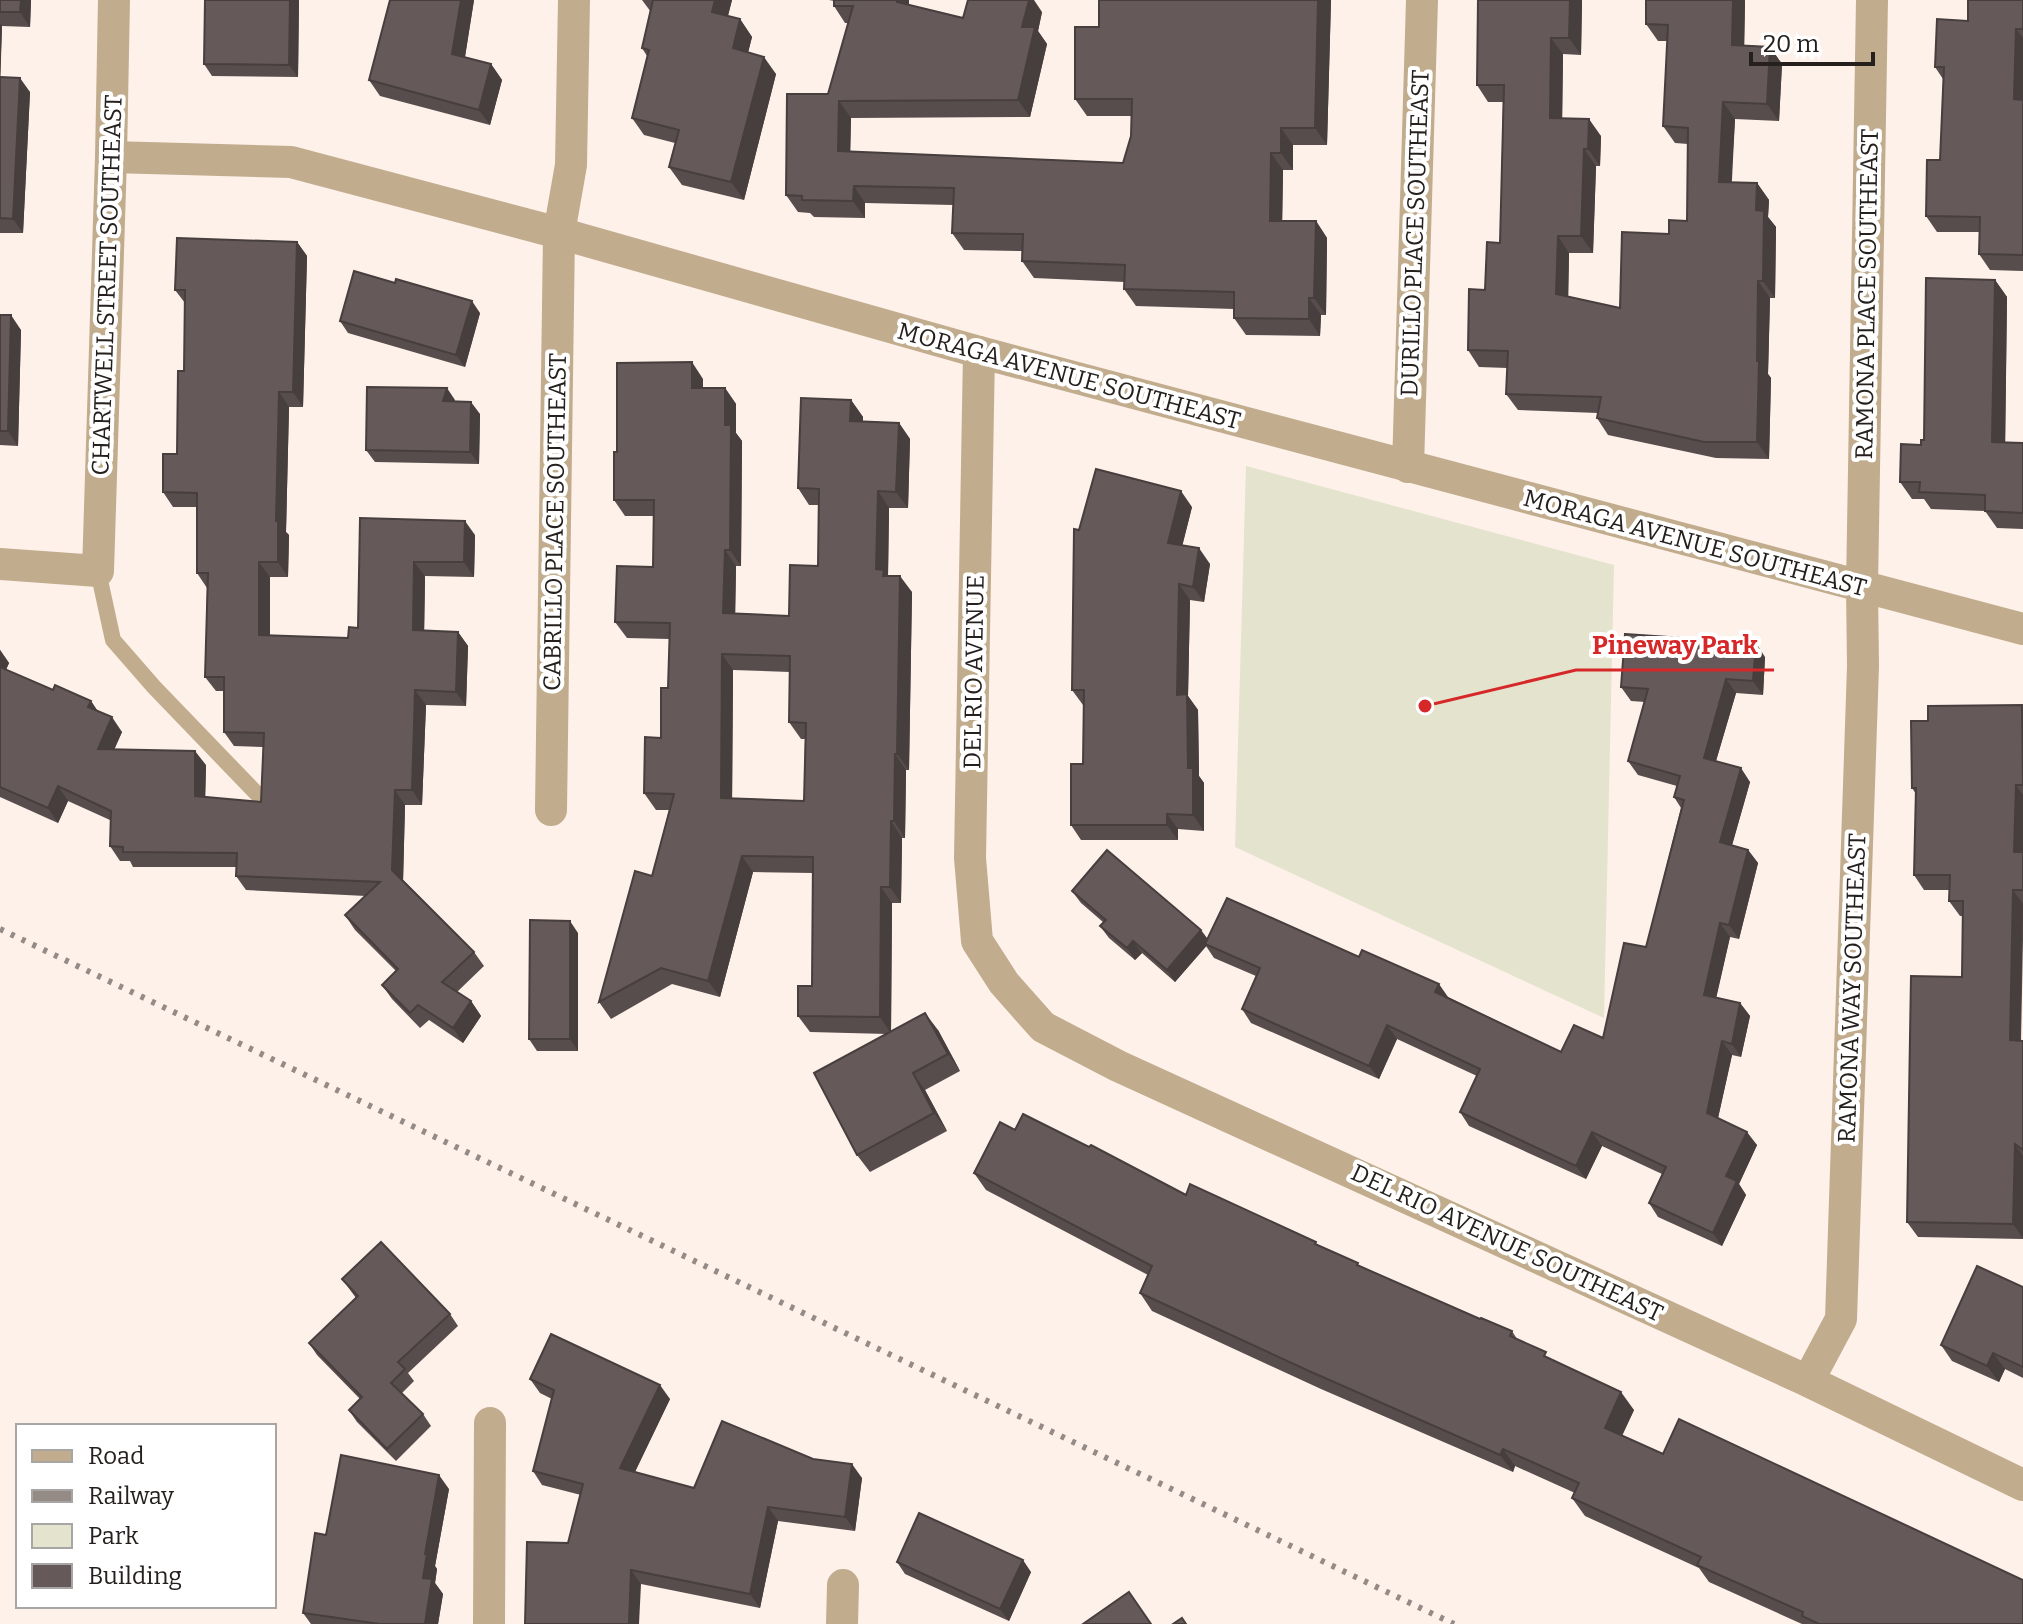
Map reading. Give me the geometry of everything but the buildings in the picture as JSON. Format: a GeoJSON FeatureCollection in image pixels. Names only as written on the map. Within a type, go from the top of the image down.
{"type":"FeatureCollection","features":[{"type":"Feature","properties":{"kind":"street","name":"CHARTWELL STREET SOUTHEAST"},"geometry":{"type":"LineString","coordinates":[[98,571],[114,0]]}},
{"type":"Feature","properties":{"kind":"street","name":"CABRILLO PLACE SOUTHEAST"},"geometry":{"type":"LineString","coordinates":[[551,810],[559,233],[571,165],[574,0]]}},
{"type":"Feature","properties":{"kind":"street","name":"DURILLO PLACE SOUTHEAST"},"geometry":{"type":"LineString","coordinates":[[1408,467],[1422,0]]}},
{"type":"Feature","properties":{"kind":"street","name":"RAMONA PLACE SOUTHEAST"},"geometry":{"type":"LineString","coordinates":[[1862,587],[1872,0]]}},
{"type":"Feature","properties":{"kind":"street","name":"MORAGA AVENUE SOUTHEAST"},"geometry":{"type":"LineString","coordinates":[[111,157],[291,162],[559,233],[979,352],[2023,629]]}},
{"type":"Feature","properties":{"kind":"street","name":"DEL RIO AVENUE"},"geometry":{"type":"LineString","coordinates":[[979,352],[970,858],[977,941],[1004,983]]}},
{"type":"Feature","properties":{"kind":"street"},"geometry":{"type":"LineString","coordinates":[[0,564],[98,571]]}},
{"type":"Feature","properties":{"kind":"street","name":"RAMONA WAY SOUTHEAST"},"geometry":{"type":"LineString","coordinates":[[1808,1381],[1841,1319],[1862,682],[1862,587]]}},
{"type":"Feature","properties":{"kind":"street","name":"DEL RIO AVENUE SOUTHEAST"},"geometry":{"type":"LineString","coordinates":[[1004,983],[1043,1027],[1118,1066],[1808,1381],[2023,1485]]}},
{"type":"Feature","properties":{"kind":"street"},"geometry":{"type":"LineString","coordinates":[[489,1624],[490,1423]]}},
{"type":"Feature","properties":{"kind":"street"},"geometry":{"type":"LineString","coordinates":[[842,1624],[843,1585]]}},
{"type":"Feature","properties":{"kind":"lane"},"geometry":{"type":"LineString","coordinates":[[98,571],[113,640],[259,796]]}},
{"type":"Feature","properties":{"kind":"green space"},"geometry":{"type":"Polygon","coordinates":[[[1246,466],[1614,565],[1604,1018],[1235,847],[1246,466]]]}},
{"type":"Feature","properties":{"kind":"railway"},"geometry":{"type":"LineString","coordinates":[[0,929],[1454,1624]]}},
{"type":"Feature","properties":{"kind":"place","name":"Pineway Park"},"geometry":{"type":"Point","coordinates":[1425,706]}}]}
